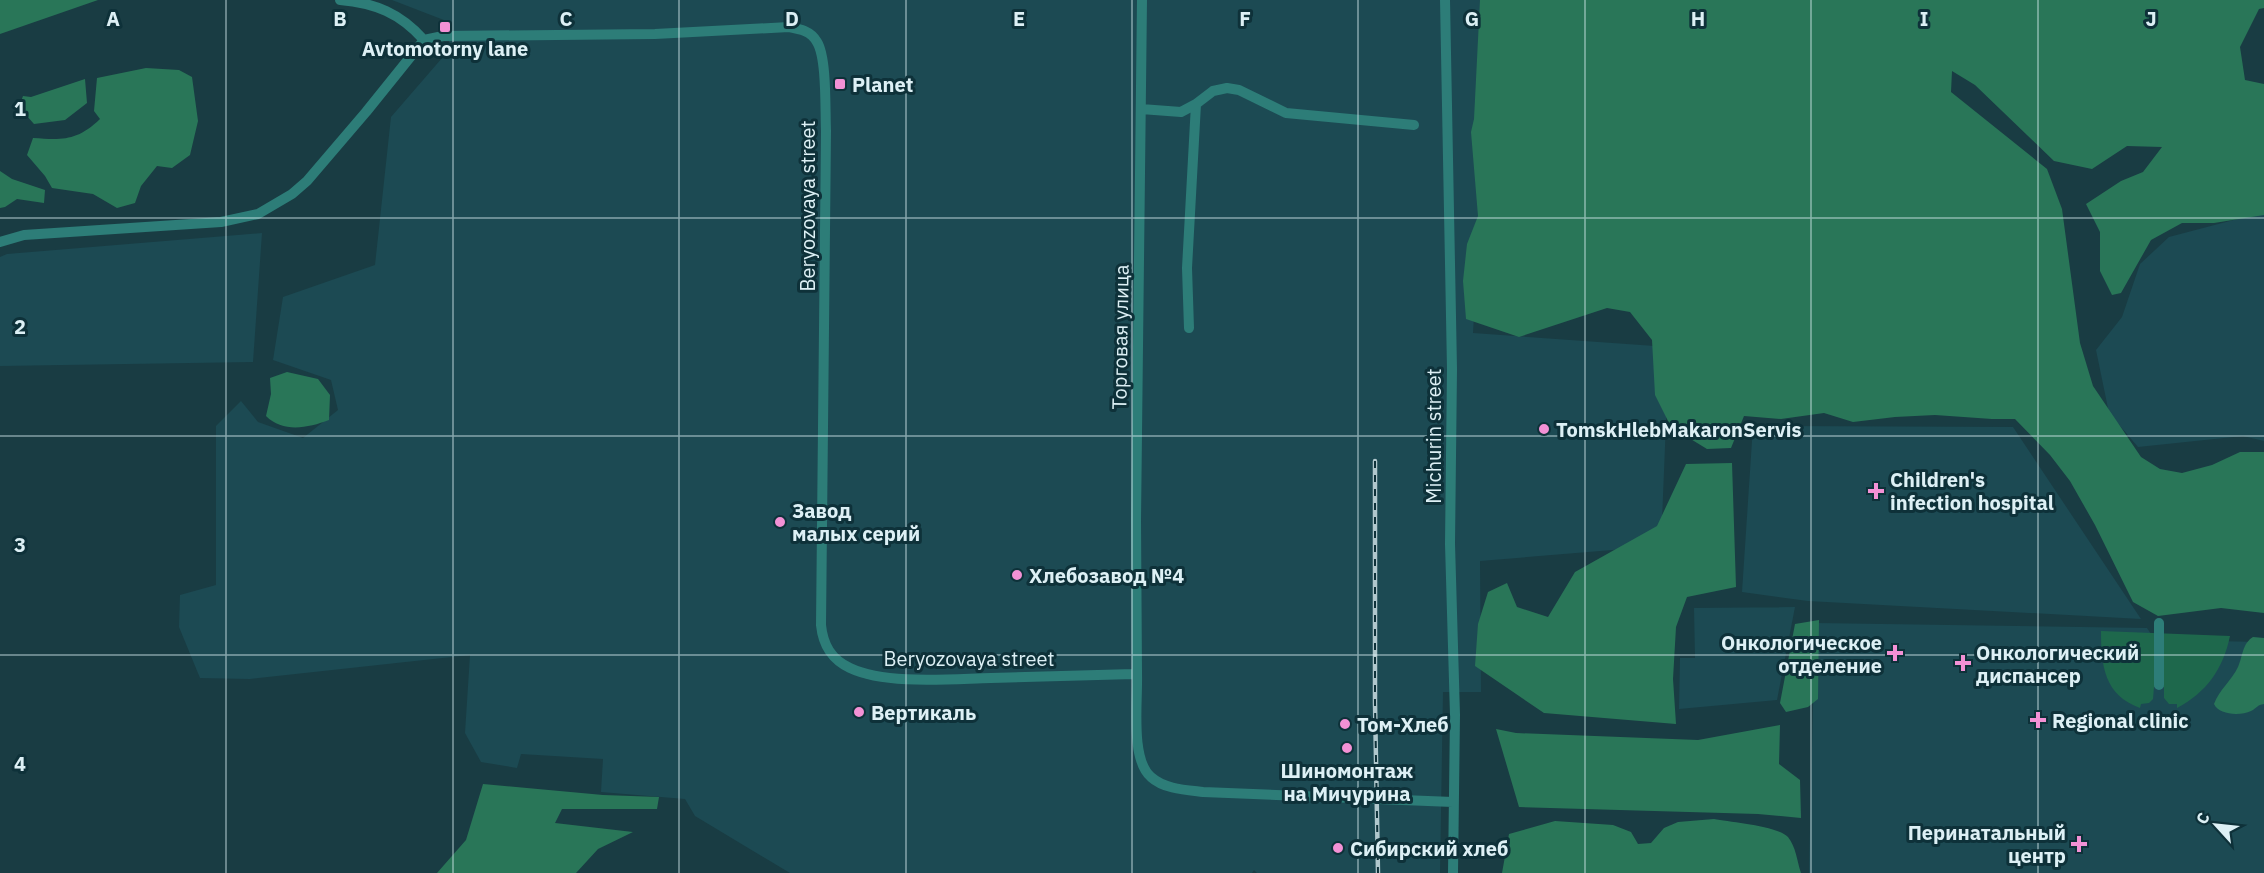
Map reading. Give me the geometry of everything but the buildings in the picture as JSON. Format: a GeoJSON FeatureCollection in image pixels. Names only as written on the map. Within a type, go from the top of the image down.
{"type":"FeatureCollection","features":[{"type":"Feature","properties":{"kind":"street"},"geometry":{"type":"LineString","coordinates":[[0,242],[24,235],[221,222],[258,214],[292,194],[307,181],[424,40],[403,19],[392,12],[363,2],[340,0]]}},
{"type":"Feature","properties":{"kind":"street","name":"Торговая улица"},"geometry":{"type":"LineString","coordinates":[[1137,674],[1136,520],[1142,0]]}},
{"type":"Feature","properties":{"kind":"street","name":"Michurin street"},"geometry":{"type":"LineString","coordinates":[[1445,0],[1452,369],[1450,544],[1455,715],[1453,873]]}},
{"type":"Feature","properties":{"kind":"street","name":"Beryozovaya street"},"geometry":{"type":"LineString","coordinates":[[424,40],[443,36],[656,34],[789,27],[801,29],[817,41],[822,57],[826,131],[821,625],[826,648],[848,667],[870,675],[888,678],[950,679],[1137,674]]}},
{"type":"Feature","properties":{"kind":"street"},"geometry":{"type":"LineString","coordinates":[[1141,109],[1181,112],[1213,91],[1227,88],[1239,90],[1286,112],[1414,125]]}},
{"type":"Feature","properties":{"kind":"street"},"geometry":{"type":"LineString","coordinates":[[1189,328],[1187,268],[1196,104]]}},
{"type":"Feature","properties":{"kind":"street"},"geometry":{"type":"LineString","coordinates":[[2158,685],[2160,623]]}},
{"type":"Feature","properties":{"kind":"street"},"geometry":{"type":"LineString","coordinates":[[1137,674],[1138,755],[1144,769],[1152,778],[1161,783],[1179,789],[1203,792],[1453,802]]}},
{"type":"Feature","properties":{"kind":"shaded area"},"geometry":{"type":"Polygon","coordinates":[[[392,0],[1492,0],[1473,333],[1669,347],[1661,546],[1480,561],[1481,692],[1443,692],[1440,873],[1257,873],[1254,870],[1252,873],[790,873],[695,816],[685,799],[601,792],[603,759],[521,754],[517,768],[481,762],[465,733],[470,655],[250,679],[200,678],[179,627],[180,595],[216,585],[216,426],[241,401],[258,422],[303,438],[338,410],[331,380],[273,360],[283,297],[375,265],[391,117],[449,50],[449,22],[392,0]]]}},
{"type":"Feature","properties":{"kind":"shaded area"},"geometry":{"type":"Polygon","coordinates":[[[2264,212],[2264,441],[2243,436],[2138,447],[2109,413],[2096,350],[2122,317],[2140,264],[2169,237],[2264,212]]]}},
{"type":"Feature","properties":{"kind":"shaded area"},"geometry":{"type":"Polygon","coordinates":[[[262,233],[253,362],[0,366],[0,257],[7,254],[262,233]]]}},
{"type":"Feature","properties":{"kind":"shaded area"},"geometry":{"type":"Polygon","coordinates":[[[1753,426],[2013,427],[2141,619],[1808,601],[1742,592],[1753,426]]]}},
{"type":"Feature","properties":{"kind":"shaded area"},"geometry":{"type":"Polygon","coordinates":[[[1795,607],[1777,700],[1679,709],[1680,658],[1695,658],[1694,608],[1795,607]]]}},
{"type":"Feature","properties":{"kind":"shaded area","name":"Regional clinic"},"geometry":{"type":"Polygon","coordinates":[[[1815,623],[2147,628],[2155,640],[2264,642],[2264,873],[1809,873],[1815,623]]]}},
{"type":"Feature","properties":{"kind":"green space"},"geometry":{"type":"Polygon","coordinates":[[[0,0],[98,0],[0,34],[0,0]]]}},
{"type":"Feature","properties":{"kind":"green space"},"geometry":{"type":"Polygon","coordinates":[[[1480,0],[2264,0],[2264,8],[2259,9],[2240,47],[2245,80],[2264,84],[2264,215],[2214,223],[2182,223],[2151,240],[2121,293],[2112,295],[2100,271],[2100,232],[2086,204],[2121,181],[2143,172],[2162,147],[2127,146],[2092,169],[2054,161],[1975,85],[1952,71],[1951,92],[2047,169],[2062,209],[2080,343],[2093,386],[2141,457],[2160,469],[2182,473],[2212,465],[2240,452],[2264,452],[2264,613],[2221,608],[2158,616],[2133,602],[2095,525],[2070,481],[2050,455],[2015,419],[1935,415],[1853,422],[1824,413],[1781,419],[1744,416],[1731,448],[1707,449],[1671,427],[1655,395],[1652,340],[1630,312],[1607,308],[1519,337],[1466,319],[1463,281],[1467,244],[1478,216],[1471,132],[1474,119],[1480,0]]]}},
{"type":"Feature","properties":{"kind":"green space"},"geometry":{"type":"Polygon","coordinates":[[[146,68],[179,70],[192,77],[198,121],[190,155],[172,168],[157,166],[141,186],[135,203],[117,208],[93,194],[52,188],[27,155],[33,138],[61,139],[84,132],[100,119],[94,111],[97,78],[146,68]]]}},
{"type":"Feature","properties":{"kind":"green space"},"geometry":{"type":"Polygon","coordinates":[[[85,79],[87,103],[65,120],[34,124],[19,107],[23,96],[31,97],[85,79]]]}},
{"type":"Feature","properties":{"kind":"green space"},"geometry":{"type":"Polygon","coordinates":[[[0,171],[12,179],[45,190],[44,203],[17,199],[0,208],[0,171]]]}},
{"type":"Feature","properties":{"kind":"green space"},"geometry":{"type":"Polygon","coordinates":[[[287,372],[318,379],[330,395],[329,420],[304,427],[288,427],[266,416],[271,394],[270,378],[287,372]]]}},
{"type":"Feature","properties":{"kind":"green space"},"geometry":{"type":"Polygon","coordinates":[[[1732,463],[1736,587],[1687,597],[1676,627],[1673,679],[1676,724],[1544,713],[1475,666],[1478,624],[1488,592],[1507,583],[1517,607],[1548,617],[1575,572],[1657,526],[1686,464],[1732,463]]]}},
{"type":"Feature","properties":{"kind":"green space"},"geometry":{"type":"Polygon","coordinates":[[[1819,620],[1818,699],[1808,707],[1786,712],[1780,703],[1795,624],[1819,620]]]}},
{"type":"Feature","properties":{"kind":"green space"},"geometry":{"type":"Polygon","coordinates":[[[2101,631],[2230,636],[2218,669],[2197,695],[2177,708],[2177,704],[2169,704],[2164,698],[2164,687],[2154,687],[2153,699],[2149,703],[2141,704],[2140,708],[2128,702],[2112,687],[2104,667],[2101,631]]]}},
{"type":"Feature","properties":{"kind":"green space"},"geometry":{"type":"Polygon","coordinates":[[[2253,637],[2264,638],[2264,704],[2246,713],[2236,714],[2220,710],[2214,704],[2238,667],[2247,643],[2253,637]]]}},
{"type":"Feature","properties":{"kind":"green space"},"geometry":{"type":"Polygon","coordinates":[[[1780,725],[1779,764],[1800,780],[1801,818],[1758,814],[1519,807],[1496,729],[1516,733],[1698,740],[1780,725]]]}},
{"type":"Feature","properties":{"kind":"green space"},"geometry":{"type":"Polygon","coordinates":[[[483,784],[603,795],[659,797],[657,809],[562,809],[555,823],[633,832],[598,849],[576,873],[437,873],[466,840],[483,784]]]}},
{"type":"Feature","properties":{"kind":"green space"},"geometry":{"type":"Polygon","coordinates":[[[1714,819],[1764,827],[1783,833],[1793,845],[1801,873],[1502,873],[1509,834],[1555,821],[1613,825],[1631,832],[1638,844],[1651,843],[1664,828],[1678,822],[1714,819]]]}},
{"type":"Feature","properties":{"kind":"railway"},"geometry":{"type":"LineString","coordinates":[[1375,461],[1378,873]]}},
{"type":"Feature","properties":{"kind":"place","name":"Avtomotorny lane"},"geometry":{"type":"Point","coordinates":[445,27]}},
{"type":"Feature","properties":{"kind":"place","name":"Planet"},"geometry":{"type":"Point","coordinates":[840,84]}},
{"type":"Feature","properties":{"kind":"place","name":"TomskHlebMakaronServis"},"geometry":{"type":"Point","coordinates":[1544,429]}},
{"type":"Feature","properties":{"kind":"place","name":"Children's infection hospital"},"geometry":{"type":"Point","coordinates":[1876,491]}},
{"type":"Feature","properties":{"kind":"place","name":"Завод малых серий"},"geometry":{"type":"Point","coordinates":[780,522]}},
{"type":"Feature","properties":{"kind":"place","name":"Хлебозавод №4"},"geometry":{"type":"Point","coordinates":[1017,575]}},
{"type":"Feature","properties":{"kind":"place","name":"Онкологическое отделение"},"geometry":{"type":"Point","coordinates":[1895,653]}},
{"type":"Feature","properties":{"kind":"place","name":"Онкологический диспансер"},"geometry":{"type":"Point","coordinates":[1963,663]}},
{"type":"Feature","properties":{"kind":"place","name":"Вертикаль"},"geometry":{"type":"Point","coordinates":[859,712]}},
{"type":"Feature","properties":{"kind":"place","name":"Regional clinic"},"geometry":{"type":"Point","coordinates":[2038,720]}},
{"type":"Feature","properties":{"kind":"place","name":"Том-Хлеб"},"geometry":{"type":"Point","coordinates":[1345,724]}},
{"type":"Feature","properties":{"kind":"place","name":"Шиномонтаж на Мичурина"},"geometry":{"type":"Point","coordinates":[1347,748]}},
{"type":"Feature","properties":{"kind":"place","name":"Перинатальный центр"},"geometry":{"type":"Point","coordinates":[2079,844]}},
{"type":"Feature","properties":{"kind":"place","name":"Сибирский хлеб"},"geometry":{"type":"Point","coordinates":[1338,848]}}]}
